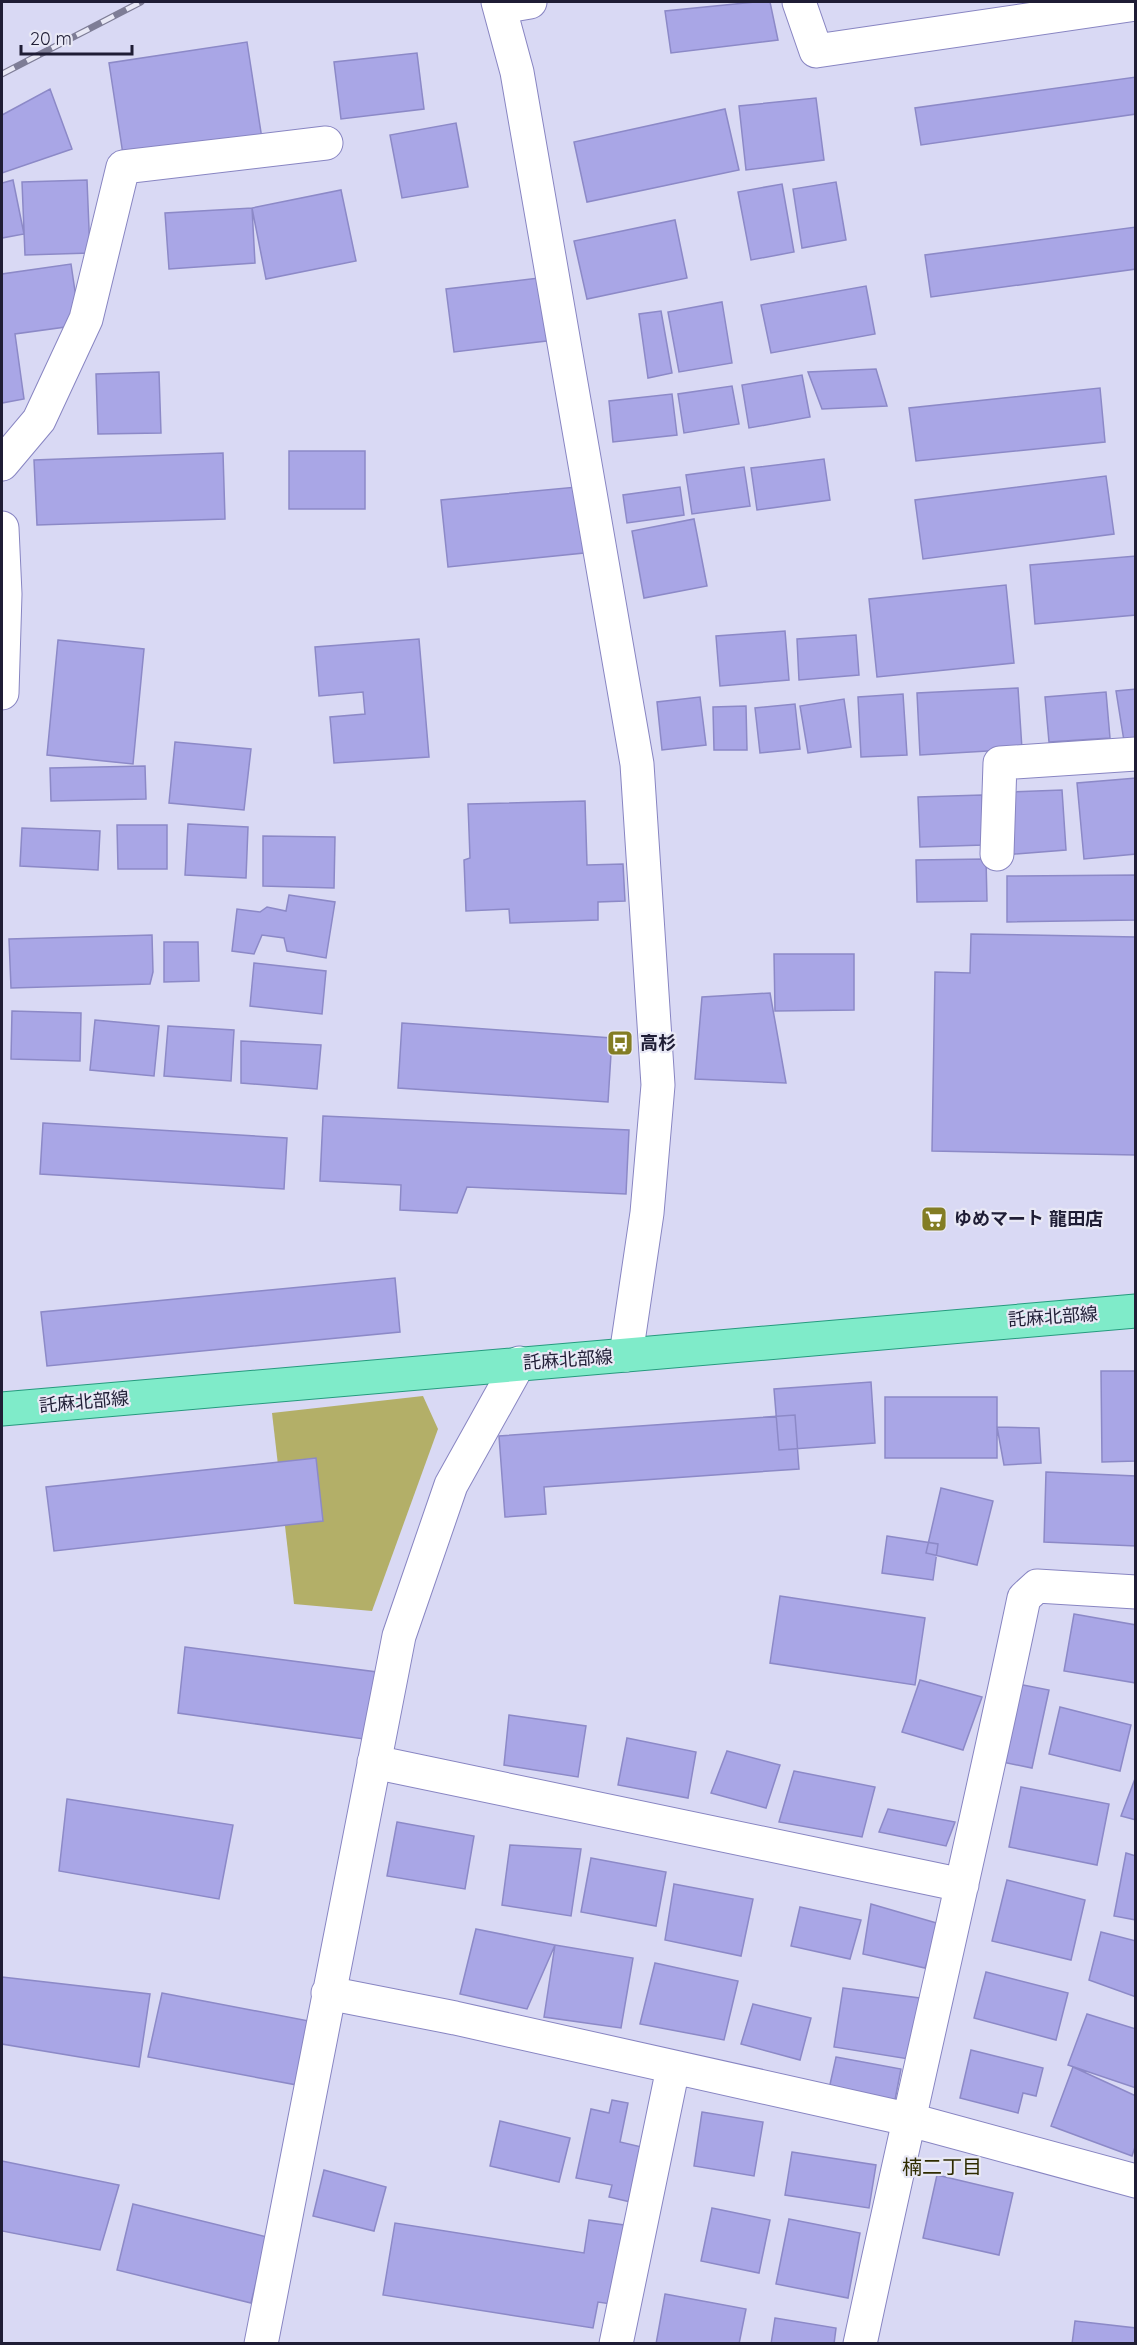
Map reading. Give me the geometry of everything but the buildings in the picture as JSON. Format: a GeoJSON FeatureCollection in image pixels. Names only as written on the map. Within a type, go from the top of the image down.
{"type":"FeatureCollection","features":[{"type":"Feature","properties":{"kind":"main road","name":"託麻北部線"},"geometry":{"type":"LineString","coordinates":[[2,1409],[1136,1311]]}},
{"type":"Feature","properties":{"kind":"street"},"geometry":{"type":"LineString","coordinates":[[799,2],[816,51],[1136,4]]}},
{"type":"Feature","properties":{"kind":"street"},"geometry":{"type":"LineString","coordinates":[[509,3],[517,72],[637,764],[658,1084],[647,1213],[626,1355]]}},
{"type":"Feature","properties":{"kind":"street"},"geometry":{"type":"LineString","coordinates":[[2,464],[39,420],[86,319],[123,167],[326,143]]}},
{"type":"Feature","properties":{"kind":"street"},"geometry":{"type":"LineString","coordinates":[[2,528],[5,594],[2,693]]}},
{"type":"Feature","properties":{"kind":"street"},"geometry":{"type":"LineString","coordinates":[[997,854],[1000,763],[1136,754]]}},
{"type":"Feature","properties":{"kind":"street"},"geometry":{"type":"LineString","coordinates":[[261,2343],[399,1636],[451,1485],[519,1363]]}},
{"type":"Feature","properties":{"kind":"street"},"geometry":{"type":"LineString","coordinates":[[860,2343],[907,2119],[983,1796],[1024,1598],[1037,1586],[1136,1592]]}},
{"type":"Feature","properties":{"kind":"street"},"geometry":{"type":"LineString","coordinates":[[374,1762],[962,1885]]}},
{"type":"Feature","properties":{"kind":"street"},"geometry":{"type":"LineString","coordinates":[[328,1993],[455,2018],[907,2119],[1136,2181]]}},
{"type":"Feature","properties":{"kind":"street"},"geometry":{"type":"LineString","coordinates":[[616,2343],[673,2068]]}},
{"type":"Feature","properties":{"kind":"shaded area"},"geometry":{"type":"Polygon","coordinates":[[[423,1396],[438,1429],[372,1611],[294,1604],[272,1413],[423,1396]]]}},
{"type":"Feature","properties":{"kind":"railway"},"geometry":{"type":"LineString","coordinates":[[2,74],[141,2]]}},
{"type":"Feature","properties":{"kind":"place","name":"高杉"},"geometry":{"type":"Point","coordinates":[620,1043]}},
{"type":"Feature","properties":{"kind":"place","name":"ゆめマート 龍田店"},"geometry":{"type":"Point","coordinates":[934,1219]}},
{"type":"Feature","properties":{"kind":"district","name":"楠二丁目"},"geometry":{"type":"Point","coordinates":[942,2167]}}]}
